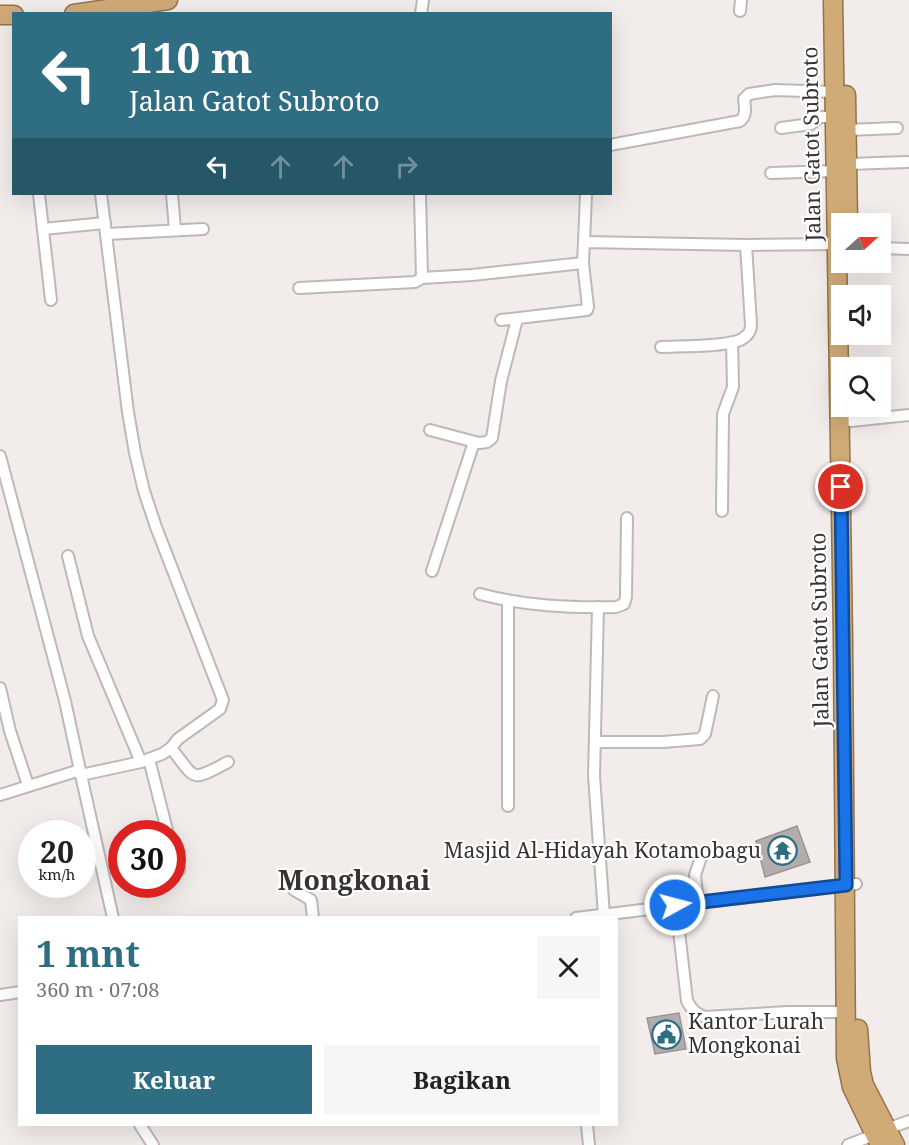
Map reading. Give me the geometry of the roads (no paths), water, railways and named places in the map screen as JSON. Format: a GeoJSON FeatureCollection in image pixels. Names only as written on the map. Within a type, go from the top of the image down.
{"type":"FeatureCollection","features":[{"type":"Feature","properties":{"kind":"highway"},"geometry":{"type":"LineString","coordinates":[[87,12],[168,0]]}},
{"type":"Feature","properties":{"kind":"highway","name":"Jalan Gatot Subroto"},"geometry":{"type":"LineString","coordinates":[[839,4],[834,117],[847,213]]}},
{"type":"Feature","properties":{"kind":"highway","name":"Jalan Gatot Subroto"},"geometry":{"type":"LineString","coordinates":[[839,4],[848,130],[842,167],[840,213]]}},
{"type":"Feature","properties":{"kind":"highway","name":"Jalan Gatot Subroto"},"geometry":{"type":"LineString","coordinates":[[840,273],[851,884],[861,1072],[884,1139]]}},
{"type":"Feature","properties":{"kind":"highway","name":"Jalan Gatot Subroto"},"geometry":{"type":"LineString","coordinates":[[851,417],[851,884],[846,1058],[848,1073],[859,1105],[884,1139]]}},
{"type":"Feature","properties":{"kind":"street"},"geometry":{"type":"LineString","coordinates":[[612,145],[740,121],[744,118],[746,110],[744,99],[749,94],[775,90],[835,92]]}},
{"type":"Feature","properties":{"kind":"street"},"geometry":{"type":"LineString","coordinates":[[781,128],[811,124],[820,117],[834,117]]}},
{"type":"Feature","properties":{"kind":"street"},"geometry":{"type":"LineString","coordinates":[[848,130],[897,128]]}},
{"type":"Feature","properties":{"kind":"street"},"geometry":{"type":"LineString","coordinates":[[771,173],[907,162]]}},
{"type":"Feature","properties":{"kind":"street"},"geometry":{"type":"LineString","coordinates":[[39,195],[51,300]]}},
{"type":"Feature","properties":{"kind":"street"},"geometry":{"type":"LineString","coordinates":[[0,795],[28,785],[145,760],[171,748],[177,739],[220,709],[223,700],[156,527],[139,472],[128,412],[101,195]]}},
{"type":"Feature","properties":{"kind":"street"},"geometry":{"type":"LineString","coordinates":[[172,195],[175,229]]}},
{"type":"Feature","properties":{"kind":"street"},"geometry":{"type":"LineString","coordinates":[[420,195],[423,278]]}},
{"type":"Feature","properties":{"kind":"street"},"geometry":{"type":"LineString","coordinates":[[501,320],[586,310],[588,307],[583,263],[586,195]]}},
{"type":"Feature","properties":{"kind":"street"},"geometry":{"type":"LineString","coordinates":[[44,229],[203,229]]}},
{"type":"Feature","properties":{"kind":"street"},"geometry":{"type":"LineString","coordinates":[[584,242],[831,244]]}},
{"type":"Feature","properties":{"kind":"street"},"geometry":{"type":"LineString","coordinates":[[661,347],[732,342],[749,334],[752,328],[746,245]]}},
{"type":"Feature","properties":{"kind":"street"},"geometry":{"type":"LineString","coordinates":[[891,248],[909,249]]}},
{"type":"Feature","properties":{"kind":"street"},"geometry":{"type":"LineString","coordinates":[[299,288],[415,282],[423,278],[583,263]]}},
{"type":"Feature","properties":{"kind":"street"},"geometry":{"type":"LineString","coordinates":[[430,430],[474,442],[487,442],[492,438],[501,381],[517,319]]}},
{"type":"Feature","properties":{"kind":"street"},"geometry":{"type":"LineString","coordinates":[[722,511],[723,414],[733,387],[732,342]]}},
{"type":"Feature","properties":{"kind":"street"},"geometry":{"type":"LineString","coordinates":[[891,415],[909,415]]}},
{"type":"Feature","properties":{"kind":"street"},"geometry":{"type":"LineString","coordinates":[[432,571],[474,442]]}},
{"type":"Feature","properties":{"kind":"street"},"geometry":{"type":"LineString","coordinates":[[0,456],[65,701],[113,916]]}},
{"type":"Feature","properties":{"kind":"street"},"geometry":{"type":"LineString","coordinates":[[480,594],[508,602],[554,607],[616,607],[624,604],[627,518]]}},
{"type":"Feature","properties":{"kind":"street"},"geometry":{"type":"LineString","coordinates":[[68,556],[88,636],[145,760],[164,820]]}},
{"type":"Feature","properties":{"kind":"street"},"geometry":{"type":"LineString","coordinates":[[508,602],[508,806]]}},
{"type":"Feature","properties":{"kind":"street"},"geometry":{"type":"LineString","coordinates":[[598,607],[596,812],[604,915]]}},
{"type":"Feature","properties":{"kind":"street"},"geometry":{"type":"LineString","coordinates":[[0,688],[10,731],[28,785]]}},
{"type":"Feature","properties":{"kind":"street"},"geometry":{"type":"LineString","coordinates":[[595,742],[663,742],[700,739],[705,734],[713,696]]}},
{"type":"Feature","properties":{"kind":"street"},"geometry":{"type":"LineString","coordinates":[[171,748],[191,774],[196,777],[228,762]]}},
{"type":"Feature","properties":{"kind":"street"},"geometry":{"type":"LineString","coordinates":[[698,903],[695,875],[702,854]]}},
{"type":"Feature","properties":{"kind":"street"},"geometry":{"type":"LineString","coordinates":[[595,916],[851,884]]}},
{"type":"Feature","properties":{"kind":"street"},"geometry":{"type":"LineString","coordinates":[[294,890],[311,900],[313,916]]}},
{"type":"Feature","properties":{"kind":"street"},"geometry":{"type":"LineString","coordinates":[[675,905],[687,1001],[698,1015],[705,1017],[846,1011]]}},
{"type":"Feature","properties":{"kind":"street"},"geometry":{"type":"LineString","coordinates":[[0,995],[18,992]]}},
{"type":"Feature","properties":{"kind":"street"},"geometry":{"type":"LineString","coordinates":[[848,1145],[884,1139],[909,1120]]}},
{"type":"Feature","properties":{"kind":"street"},"geometry":{"type":"LineString","coordinates":[[141,1126],[153,1145]]}},
{"type":"Feature","properties":{"kind":"street"},"geometry":{"type":"LineString","coordinates":[[587,1126],[590,1145]]}},
{"type":"Feature","properties":{"kind":"place","name":"Masjid Al-Hidayah Kotamobagu"},"geometry":{"type":"Point","coordinates":[782,851]}},
{"type":"Feature","properties":{"kind":"place","name":"Kantor Lurah Mongkonai"},"geometry":{"type":"Point","coordinates":[667,1034]}},
{"type":"Feature","properties":{"kind":"district","name":"Mongkonai"},"geometry":{"type":"Point","coordinates":[354,881]}}]}
